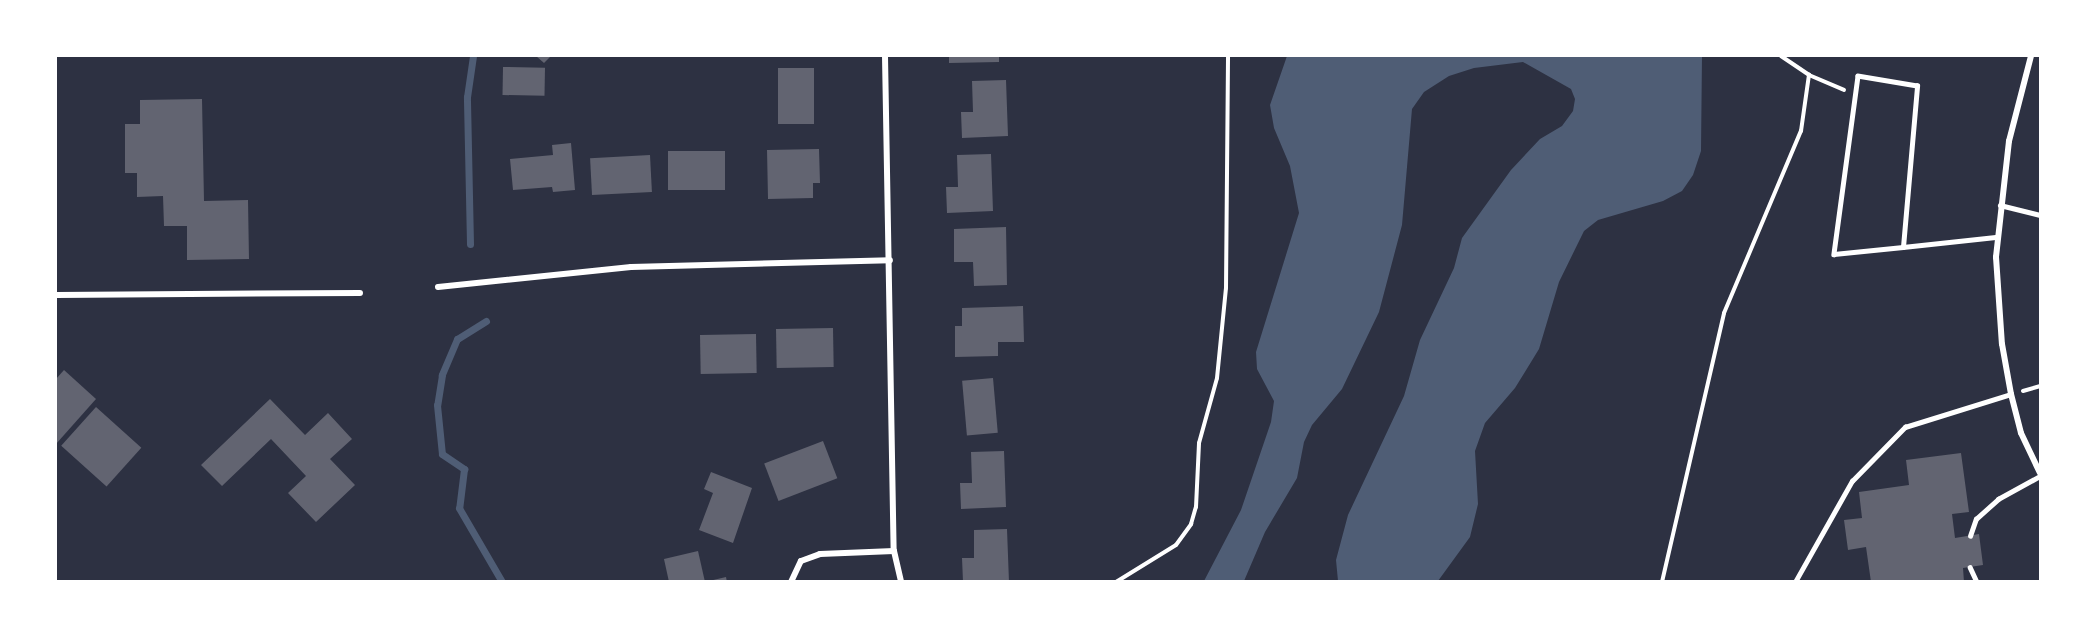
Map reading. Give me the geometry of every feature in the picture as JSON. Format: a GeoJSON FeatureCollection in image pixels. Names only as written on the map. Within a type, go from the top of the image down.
{"type":"FeatureCollection","features":[{"type":"Feature","properties":{"kind":"street"},"geometry":{"type":"LineString","coordinates":[[885,56],[894,551],[901,582]]}},
{"type":"Feature","properties":{"kind":"street"},"geometry":{"type":"LineString","coordinates":[[2031,56],[2008,141],[1999,205],[1997,301],[2011,394],[2021,433],[2040,475]]}},
{"type":"Feature","properties":{"kind":"street"},"geometry":{"type":"LineString","coordinates":[[438,287],[631,267],[890,260]]}},
{"type":"Feature","properties":{"kind":"street"},"geometry":{"type":"LineString","coordinates":[[56,296],[360,293]]}},
{"type":"Feature","properties":{"kind":"street"},"geometry":{"type":"LineString","coordinates":[[791,582],[801,561],[820,554],[894,551]]}},
{"type":"Feature","properties":{"kind":"lane"},"geometry":{"type":"LineString","coordinates":[[1903,247],[1917,86],[1858,76],[1834,254],[1903,247],[1997,237]]}},
{"type":"Feature","properties":{"kind":"lane"},"geometry":{"type":"LineString","coordinates":[[1999,205],[2040,215]]}},
{"type":"Feature","properties":{"kind":"lane"},"geometry":{"type":"LineString","coordinates":[[1795,582],[1852,481],[1905,427],[2011,394]]}},
{"type":"Feature","properties":{"kind":"lane"},"geometry":{"type":"LineString","coordinates":[[1970,536],[1976,519],[1998,499],[2040,475]]}},
{"type":"Feature","properties":{"kind":"lane"},"geometry":{"type":"LineString","coordinates":[[1970,567],[1977,582]]}},
{"type":"Feature","properties":{"kind":"path"},"geometry":{"type":"LineString","coordinates":[[1116,582],[1176,545],[1191,524],[1196,507],[1199,443],[1217,378],[1226,288],[1228,56]]}},
{"type":"Feature","properties":{"kind":"path"},"geometry":{"type":"LineString","coordinates":[[1781,56],[1809,75],[1855,95]]}},
{"type":"Feature","properties":{"kind":"path"},"geometry":{"type":"LineString","coordinates":[[1662,582],[1724,313],[1802,131],[1809,75]]}},
{"type":"Feature","properties":{"kind":"water"},"geometry":{"type":"Polygon","coordinates":[[[1287,56],[1702,56],[1701,151],[1693,175],[1682,191],[1663,201],[1598,220],[1584,231],[1559,282],[1539,349],[1515,388],[1485,423],[1475,451],[1478,504],[1470,537],[1438,581],[1338,581],[1336,560],[1348,515],[1404,396],[1420,340],[1454,268],[1462,238],[1511,170],[1540,139],[1562,126],[1573,111],[1575,99],[1571,89],[1523,62],[1474,68],[1449,76],[1424,92],[1412,109],[1402,225],[1379,312],[1342,389],[1312,425],[1304,442],[1297,478],[1265,532],[1244,581],[1204,581],[1241,510],[1271,422],[1274,401],[1257,369],[1256,352],[1299,213],[1290,166],[1274,128],[1270,105],[1287,56]]]}},
{"type":"Feature","properties":{"kind":"building"},"geometry":{"type":"Polygon","coordinates":[[[536,56],[551,56],[544,63],[536,56]]]}},
{"type":"Feature","properties":{"kind":"building"},"geometry":{"type":"Polygon","coordinates":[[[949,56],[999,56],[999,62],[949,63],[949,56]]]}},
{"type":"Feature","properties":{"kind":"building"},"geometry":{"type":"Polygon","coordinates":[[[503,67],[545,68],[545,96],[503,95],[503,67]]]}},
{"type":"Feature","properties":{"kind":"building"},"geometry":{"type":"Polygon","coordinates":[[[778,68],[814,68],[814,124],[778,124],[778,68]]]}},
{"type":"Feature","properties":{"kind":"building"},"geometry":{"type":"Polygon","coordinates":[[[1006,80],[1008,136],[962,138],[961,112],[973,112],[972,81],[1006,80]]]}},
{"type":"Feature","properties":{"kind":"building"},"geometry":{"type":"Polygon","coordinates":[[[202,99],[204,201],[248,200],[249,259],[187,260],[187,226],[164,226],[163,196],[137,197],[137,173],[125,173],[125,124],[140,124],[140,100],[202,99]]]}},
{"type":"Feature","properties":{"kind":"building"},"geometry":{"type":"Polygon","coordinates":[[[571,143],[575,190],[553,192],[552,187],[513,190],[510,159],[553,155],[552,145],[571,143]]]}},
{"type":"Feature","properties":{"kind":"building"},"geometry":{"type":"Polygon","coordinates":[[[819,149],[820,183],[813,183],[813,198],[768,199],[767,150],[819,149]]]}},
{"type":"Feature","properties":{"kind":"building"},"geometry":{"type":"Polygon","coordinates":[[[668,151],[725,151],[725,190],[668,190],[668,151]]]}},
{"type":"Feature","properties":{"kind":"building"},"geometry":{"type":"Polygon","coordinates":[[[991,154],[993,211],[947,213],[946,187],[958,187],[957,155],[991,154]]]}},
{"type":"Feature","properties":{"kind":"building"},"geometry":{"type":"Polygon","coordinates":[[[650,155],[652,192],[592,195],[590,158],[650,155]]]}},
{"type":"Feature","properties":{"kind":"building"},"geometry":{"type":"Polygon","coordinates":[[[1006,227],[1007,285],[974,286],[973,262],[954,262],[954,229],[1006,227]]]}},
{"type":"Feature","properties":{"kind":"building"},"geometry":{"type":"Polygon","coordinates":[[[1023,306],[1024,342],[998,342],[998,356],[955,357],[955,326],[962,326],[962,308],[1023,306]]]}},
{"type":"Feature","properties":{"kind":"building"},"geometry":{"type":"Polygon","coordinates":[[[833,328],[834,367],[777,368],[776,329],[833,328]]]}},
{"type":"Feature","properties":{"kind":"building"},"geometry":{"type":"Polygon","coordinates":[[[756,334],[757,373],[701,374],[700,335],[756,334]]]}},
{"type":"Feature","properties":{"kind":"building"},"geometry":{"type":"Polygon","coordinates":[[[64,370],[96,399],[56,444],[56,379],[64,370]]]}},
{"type":"Feature","properties":{"kind":"building"},"geometry":{"type":"Polygon","coordinates":[[[993,378],[998,433],[967,435],[962,381],[993,378]]]}},
{"type":"Feature","properties":{"kind":"building"},"geometry":{"type":"Polygon","coordinates":[[[270,399],[305,435],[328,413],[352,439],[330,459],[355,485],[316,522],[288,493],[306,476],[271,439],[222,486],[201,465],[270,399]]]}},
{"type":"Feature","properties":{"kind":"building"},"geometry":{"type":"Polygon","coordinates":[[[96,407],[141,448],[107,486],[61,446],[96,407]]]}},
{"type":"Feature","properties":{"kind":"building"},"geometry":{"type":"Polygon","coordinates":[[[823,441],[837,478],[779,501],[764,464],[823,441]]]}},
{"type":"Feature","properties":{"kind":"building"},"geometry":{"type":"Polygon","coordinates":[[[1004,451],[1006,507],[961,509],[960,483],[972,483],[971,452],[1004,451]]]}},
{"type":"Feature","properties":{"kind":"building"},"geometry":{"type":"Polygon","coordinates":[[[1961,453],[1969,512],[1952,514],[1955,538],[1979,534],[1983,565],[1963,568],[1964,582],[1871,582],[1866,547],[1848,550],[1844,520],[1862,518],[1859,492],[1909,485],[1906,460],[1961,453]]]}},
{"type":"Feature","properties":{"kind":"building"},"geometry":{"type":"Polygon","coordinates":[[[711,472],[752,488],[733,543],[699,530],[713,493],[704,489],[711,472]]]}},
{"type":"Feature","properties":{"kind":"building"},"geometry":{"type":"Polygon","coordinates":[[[1007,529],[1009,582],[963,582],[962,558],[974,558],[974,530],[1007,529]]]}},
{"type":"Feature","properties":{"kind":"building"},"geometry":{"type":"Polygon","coordinates":[[[698,551],[705,582],[669,582],[664,559],[698,551]]]}},
{"type":"Feature","properties":{"kind":"building"},"geometry":{"type":"Polygon","coordinates":[[[726,577],[727,582],[709,582],[709,581],[726,577]]]}},
{"type":"Feature","properties":{"kind":"waterway"},"geometry":{"type":"LineString","coordinates":[[470,244],[467,97],[473,56]]}},
{"type":"Feature","properties":{"kind":"waterway"},"geometry":{"type":"LineString","coordinates":[[486,321],[457,339],[442,375],[437,405],[442,454],[464,469],[459,508],[502,582]]}}]}
